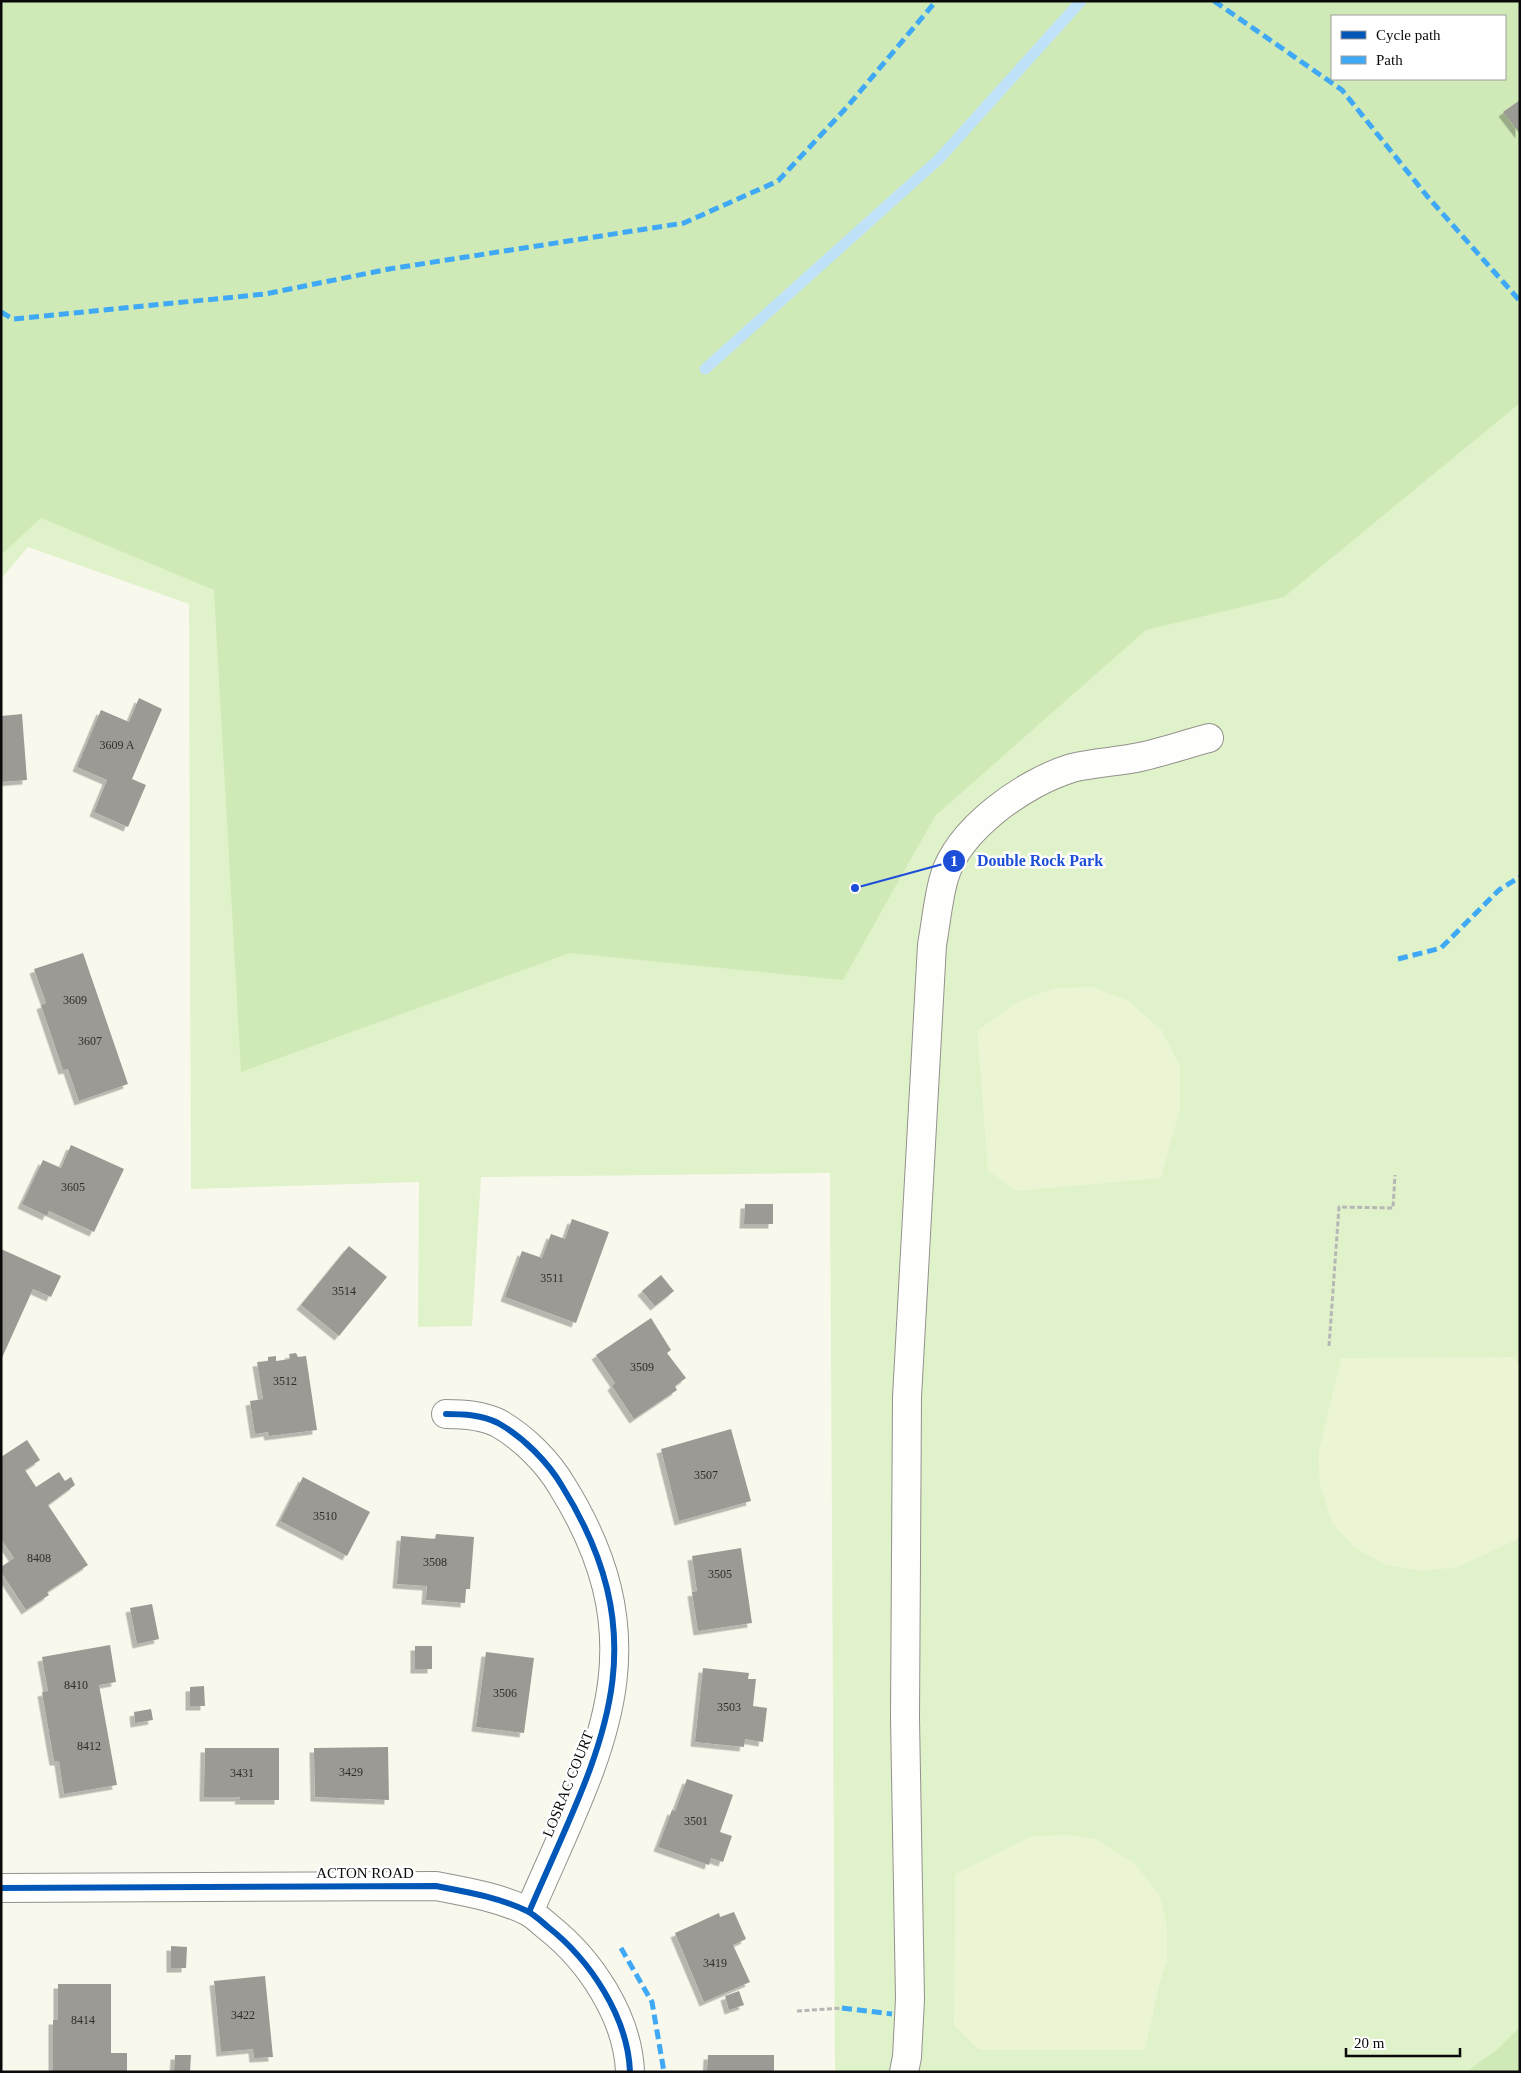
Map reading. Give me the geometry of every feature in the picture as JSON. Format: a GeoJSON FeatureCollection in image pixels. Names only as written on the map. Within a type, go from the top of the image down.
{"type":"FeatureCollection","features":[{"type":"Feature","properties":{"kind":"street"},"geometry":{"type":"LineString","coordinates":[[904,2072],[907,2056],[910,2000],[905,1718],[907,1397],[932,945],[944,877],[962,844],[979,825],[1008,800],[1040,782],[1071,769],[1138,758],[1209,738]]}},
{"type":"Feature","properties":{"kind":"street","name":"LOSRAC COURT"},"geometry":{"type":"LineString","coordinates":[[446,1414],[469,1414],[497,1423],[521,1440],[553,1471],[571,1499],[598,1554],[611,1600],[616,1648],[607,1716],[596,1755],[529,1912]]}},
{"type":"Feature","properties":{"kind":"street","name":"ACTON ROAD"},"geometry":{"type":"LineString","coordinates":[[1,1888],[436,1886],[488,1896],[529,1912],[567,1942],[600,1983],[618,2018],[630,2072]]}},
{"type":"Feature","properties":{"kind":"path"},"geometry":{"type":"LineString","coordinates":[[1329,1346],[1338,1207],[1393,1208],[1394,1175]]}},
{"type":"Feature","properties":{"kind":"path"},"geometry":{"type":"LineString","coordinates":[[797,2011],[842,2008]]}},
{"type":"Feature","properties":{"kind":"green space"},"geometry":{"type":"Polygon","coordinates":[[[1,1],[1520,1],[1520,2072],[835,2072],[830,1173],[481,1177],[472,1326],[418,1327],[419,1182],[191,1189],[189,604],[28,547],[1,579],[1,1]]]}},
{"type":"Feature","properties":{"kind":"green space"},"geometry":{"type":"Polygon","coordinates":[[[1,1],[1520,1],[1520,403],[1284,597],[1146,630],[935,816],[843,980],[570,953],[241,1072],[214,590],[41,518],[1,555],[1,1]]]}},
{"type":"Feature","properties":{"kind":"green space"},"geometry":{"type":"Polygon","coordinates":[[[1093,987],[1129,1001],[1162,1031],[1180,1066],[1180,1108],[1161,1178],[1016,1191],[988,1170],[977,1031],[1019,1001],[1055,988],[1093,987]]]}},
{"type":"Feature","properties":{"kind":"green space"},"geometry":{"type":"Polygon","coordinates":[[[1512,1357],[1520,1365],[1520,1538],[1458,1567],[1421,1571],[1386,1565],[1354,1547],[1332,1523],[1320,1484],[1318,1455],[1341,1358],[1512,1357]]]}},
{"type":"Feature","properties":{"kind":"green space"},"geometry":{"type":"Polygon","coordinates":[[[1066,1835],[1096,1839],[1134,1863],[1159,1894],[1167,1926],[1167,1961],[1160,1982],[1145,2050],[979,2050],[954,2025],[955,1874],[1032,1836],[1066,1835]]]}},
{"type":"Feature","properties":{"kind":"green space"},"geometry":{"type":"Polygon","coordinates":[[[1520,2027],[1520,2072],[1466,2072],[1498,2049],[1520,2027]]]}},
{"type":"Feature","properties":{"kind":"building"},"geometry":{"type":"Polygon","coordinates":[[[1520,100],[1520,134],[1503,112],[1520,100]]]}},
{"type":"Feature","properties":{"kind":"building"},"geometry":{"type":"Polygon","coordinates":[[[139,698],[162,709],[132,779],[146,785],[128,827],[94,812],[107,780],[77,767],[101,710],[129,722],[139,698]]]}},
{"type":"Feature","properties":{"kind":"building"},"geometry":{"type":"Polygon","coordinates":[[[22,714],[27,780],[1,782],[1,716],[22,714]]]}},
{"type":"Feature","properties":{"kind":"building"},"geometry":{"type":"Polygon","coordinates":[[[83,953],[128,1084],[79,1101],[68,1069],[63,1070],[41,1005],[46,1003],[34,969],[83,953]]]}},
{"type":"Feature","properties":{"kind":"building"},"geometry":{"type":"Polygon","coordinates":[[[71,1145],[124,1169],[94,1232],[49,1211],[47,1216],[22,1204],[43,1160],[61,1168],[71,1145]]]}},
{"type":"Feature","properties":{"kind":"building"},"geometry":{"type":"Polygon","coordinates":[[[745,1204],[773,1204],[773,1224],[744,1224],[745,1204]]]}},
{"type":"Feature","properties":{"kind":"building"},"geometry":{"type":"Polygon","coordinates":[[[572,1219],[609,1232],[576,1323],[505,1297],[522,1251],[542,1258],[551,1234],[565,1239],[572,1219]]]}},
{"type":"Feature","properties":{"kind":"building"},"geometry":{"type":"Polygon","coordinates":[[[349,1246],[387,1277],[339,1336],[301,1305],[349,1246]]]}},
{"type":"Feature","properties":{"kind":"building"},"geometry":{"type":"Polygon","coordinates":[[[1,1249],[61,1276],[51,1297],[33,1289],[1,1360],[1,1249]]]}},
{"type":"Feature","properties":{"kind":"building"},"geometry":{"type":"Polygon","coordinates":[[[661,1275],[674,1291],[655,1306],[642,1291],[661,1275]]]}},
{"type":"Feature","properties":{"kind":"building"},"geometry":{"type":"Polygon","coordinates":[[[651,1318],[671,1350],[667,1353],[686,1378],[675,1386],[677,1390],[634,1419],[612,1386],[615,1383],[596,1355],[651,1318]]]}},
{"type":"Feature","properties":{"kind":"building"},"geometry":{"type":"Polygon","coordinates":[[[296,1353],[298,1357],[306,1356],[317,1430],[269,1436],[268,1432],[255,1434],[250,1401],[263,1399],[257,1362],[268,1361],[268,1357],[276,1356],[276,1361],[290,1359],[289,1354],[296,1353]]]}},
{"type":"Feature","properties":{"kind":"building"},"geometry":{"type":"Polygon","coordinates":[[[731,1429],[751,1501],[679,1521],[661,1449],[731,1429]]]}},
{"type":"Feature","properties":{"kind":"building"},"geometry":{"type":"Polygon","coordinates":[[[27,1440],[40,1460],[25,1470],[36,1487],[59,1472],[65,1481],[71,1477],[75,1485],[48,1505],[88,1565],[47,1592],[49,1595],[26,1610],[1,1572],[1,1567],[14,1558],[1,1539],[1,1457],[27,1440]]]}},
{"type":"Feature","properties":{"kind":"building"},"geometry":{"type":"Polygon","coordinates":[[[303,1477],[370,1512],[347,1556],[280,1521],[303,1477]]]}},
{"type":"Feature","properties":{"kind":"building"},"geometry":{"type":"Polygon","coordinates":[[[436,1534],[474,1537],[470,1589],[466,1589],[465,1603],[426,1600],[427,1586],[397,1584],[401,1536],[435,1539],[436,1534]]]}},
{"type":"Feature","properties":{"kind":"building"},"geometry":{"type":"Polygon","coordinates":[[[741,1548],[752,1623],[698,1631],[692,1592],[697,1591],[692,1556],[741,1548]]]}},
{"type":"Feature","properties":{"kind":"building"},"geometry":{"type":"Polygon","coordinates":[[[152,1604],[159,1639],[137,1644],[130,1608],[152,1604]]]}},
{"type":"Feature","properties":{"kind":"building"},"geometry":{"type":"Polygon","coordinates":[[[110,1645],[116,1682],[99,1685],[117,1785],[64,1794],[59,1761],[54,1761],[42,1692],[48,1691],[42,1657],[110,1645]]]}},
{"type":"Feature","properties":{"kind":"building"},"geometry":{"type":"Polygon","coordinates":[[[415,1646],[432,1646],[432,1669],[415,1669],[415,1646]]]}},
{"type":"Feature","properties":{"kind":"building"},"geometry":{"type":"Polygon","coordinates":[[[486,1652],[534,1658],[524,1733],[476,1727],[486,1652]]]}},
{"type":"Feature","properties":{"kind":"building"},"geometry":{"type":"Polygon","coordinates":[[[703,1668],[749,1673],[748,1679],[756,1679],[753,1706],[767,1708],[763,1742],[745,1739],[744,1747],[695,1742],[703,1668]]]}},
{"type":"Feature","properties":{"kind":"building"},"geometry":{"type":"Polygon","coordinates":[[[204,1686],[205,1706],[190,1706],[190,1687],[204,1686]]]}},
{"type":"Feature","properties":{"kind":"building"},"geometry":{"type":"Polygon","coordinates":[[[151,1709],[153,1720],[135,1723],[134,1712],[151,1709]]]}},
{"type":"Feature","properties":{"kind":"building"},"geometry":{"type":"Polygon","coordinates":[[[388,1747],[389,1800],[315,1797],[314,1748],[388,1747]]]}},
{"type":"Feature","properties":{"kind":"building"},"geometry":{"type":"Polygon","coordinates":[[[205,1748],[279,1748],[279,1800],[239,1800],[240,1797],[204,1797],[205,1748]]]}},
{"type":"Feature","properties":{"kind":"building"},"geometry":{"type":"Polygon","coordinates":[[[687,1779],[733,1795],[720,1832],[732,1836],[723,1862],[711,1858],[709,1865],[658,1847],[672,1810],[675,1811],[687,1779]]]}},
{"type":"Feature","properties":{"kind":"building"},"geometry":{"type":"Polygon","coordinates":[[[734,1912],[746,1939],[733,1945],[750,1982],[704,2002],[675,1933],[719,1913],[720,1917],[734,1912]]]}},
{"type":"Feature","properties":{"kind":"building"},"geometry":{"type":"Polygon","coordinates":[[[171,1946],[187,1947],[186,1968],[171,1968],[171,1946]]]}},
{"type":"Feature","properties":{"kind":"building"},"geometry":{"type":"Polygon","coordinates":[[[265,1976],[273,2057],[254,2058],[253,2049],[221,2052],[214,1981],[265,1976]]]}},
{"type":"Feature","properties":{"kind":"building"},"geometry":{"type":"Polygon","coordinates":[[[58,1984],[111,1984],[111,2053],[127,2053],[127,2072],[53,2072],[53,2020],[58,2020],[58,1984]]]}},
{"type":"Feature","properties":{"kind":"building"},"geometry":{"type":"Polygon","coordinates":[[[739,1991],[744,2005],[729,2010],[725,1996],[739,1991]]]}},
{"type":"Feature","properties":{"kind":"building"},"geometry":{"type":"Polygon","coordinates":[[[175,2055],[191,2055],[190,2072],[174,2072],[175,2055]]]}},
{"type":"Feature","properties":{"kind":"building"},"geometry":{"type":"Polygon","coordinates":[[[708,2055],[774,2055],[774,2072],[707,2072],[708,2055]]]}},
{"type":"Feature","properties":{"kind":"waterway"},"geometry":{"type":"LineString","coordinates":[[705,369],[939,159],[1081,1]]}},
{"type":"Feature","properties":{"kind":"marked path"},"geometry":{"type":"LineString","coordinates":[[1,312],[13,319],[265,294],[389,269],[684,223],[778,181],[847,107],[936,1]]}},
{"type":"Feature","properties":{"kind":"marked path"},"geometry":{"type":"LineString","coordinates":[[1214,1],[1342,90],[1427,196],[1520,301]]}},
{"type":"Feature","properties":{"kind":"marked path"},"geometry":{"type":"LineString","coordinates":[[1398,959],[1441,948],[1499,890],[1520,877]]}},
{"type":"Feature","properties":{"kind":"marked path"},"geometry":{"type":"LineString","coordinates":[[621,1948],[652,2002],[664,2072]]}},
{"type":"Feature","properties":{"kind":"marked path"},"geometry":{"type":"LineString","coordinates":[[842,2008],[892,2014]]}},
{"type":"Feature","properties":{"kind":"cycle path"},"geometry":{"type":"LineString","coordinates":[[446,1414],[486,1418],[498,1423],[517,1435],[542,1459],[562,1486],[593,1545],[609,1600],[614,1651],[609,1701],[596,1751],[577,1802],[529,1912]]}},
{"type":"Feature","properties":{"kind":"cycle path"},"geometry":{"type":"LineString","coordinates":[[1,1888],[436,1886],[494,1899],[516,1906],[536,1917],[564,1940],[592,1973],[604,1991],[622,2031],[628,2051],[630,2072]]}},
{"type":"Feature","properties":{"kind":"place","name":"Double Rock Park"},"geometry":{"type":"Point","coordinates":[855,888]}}]}
